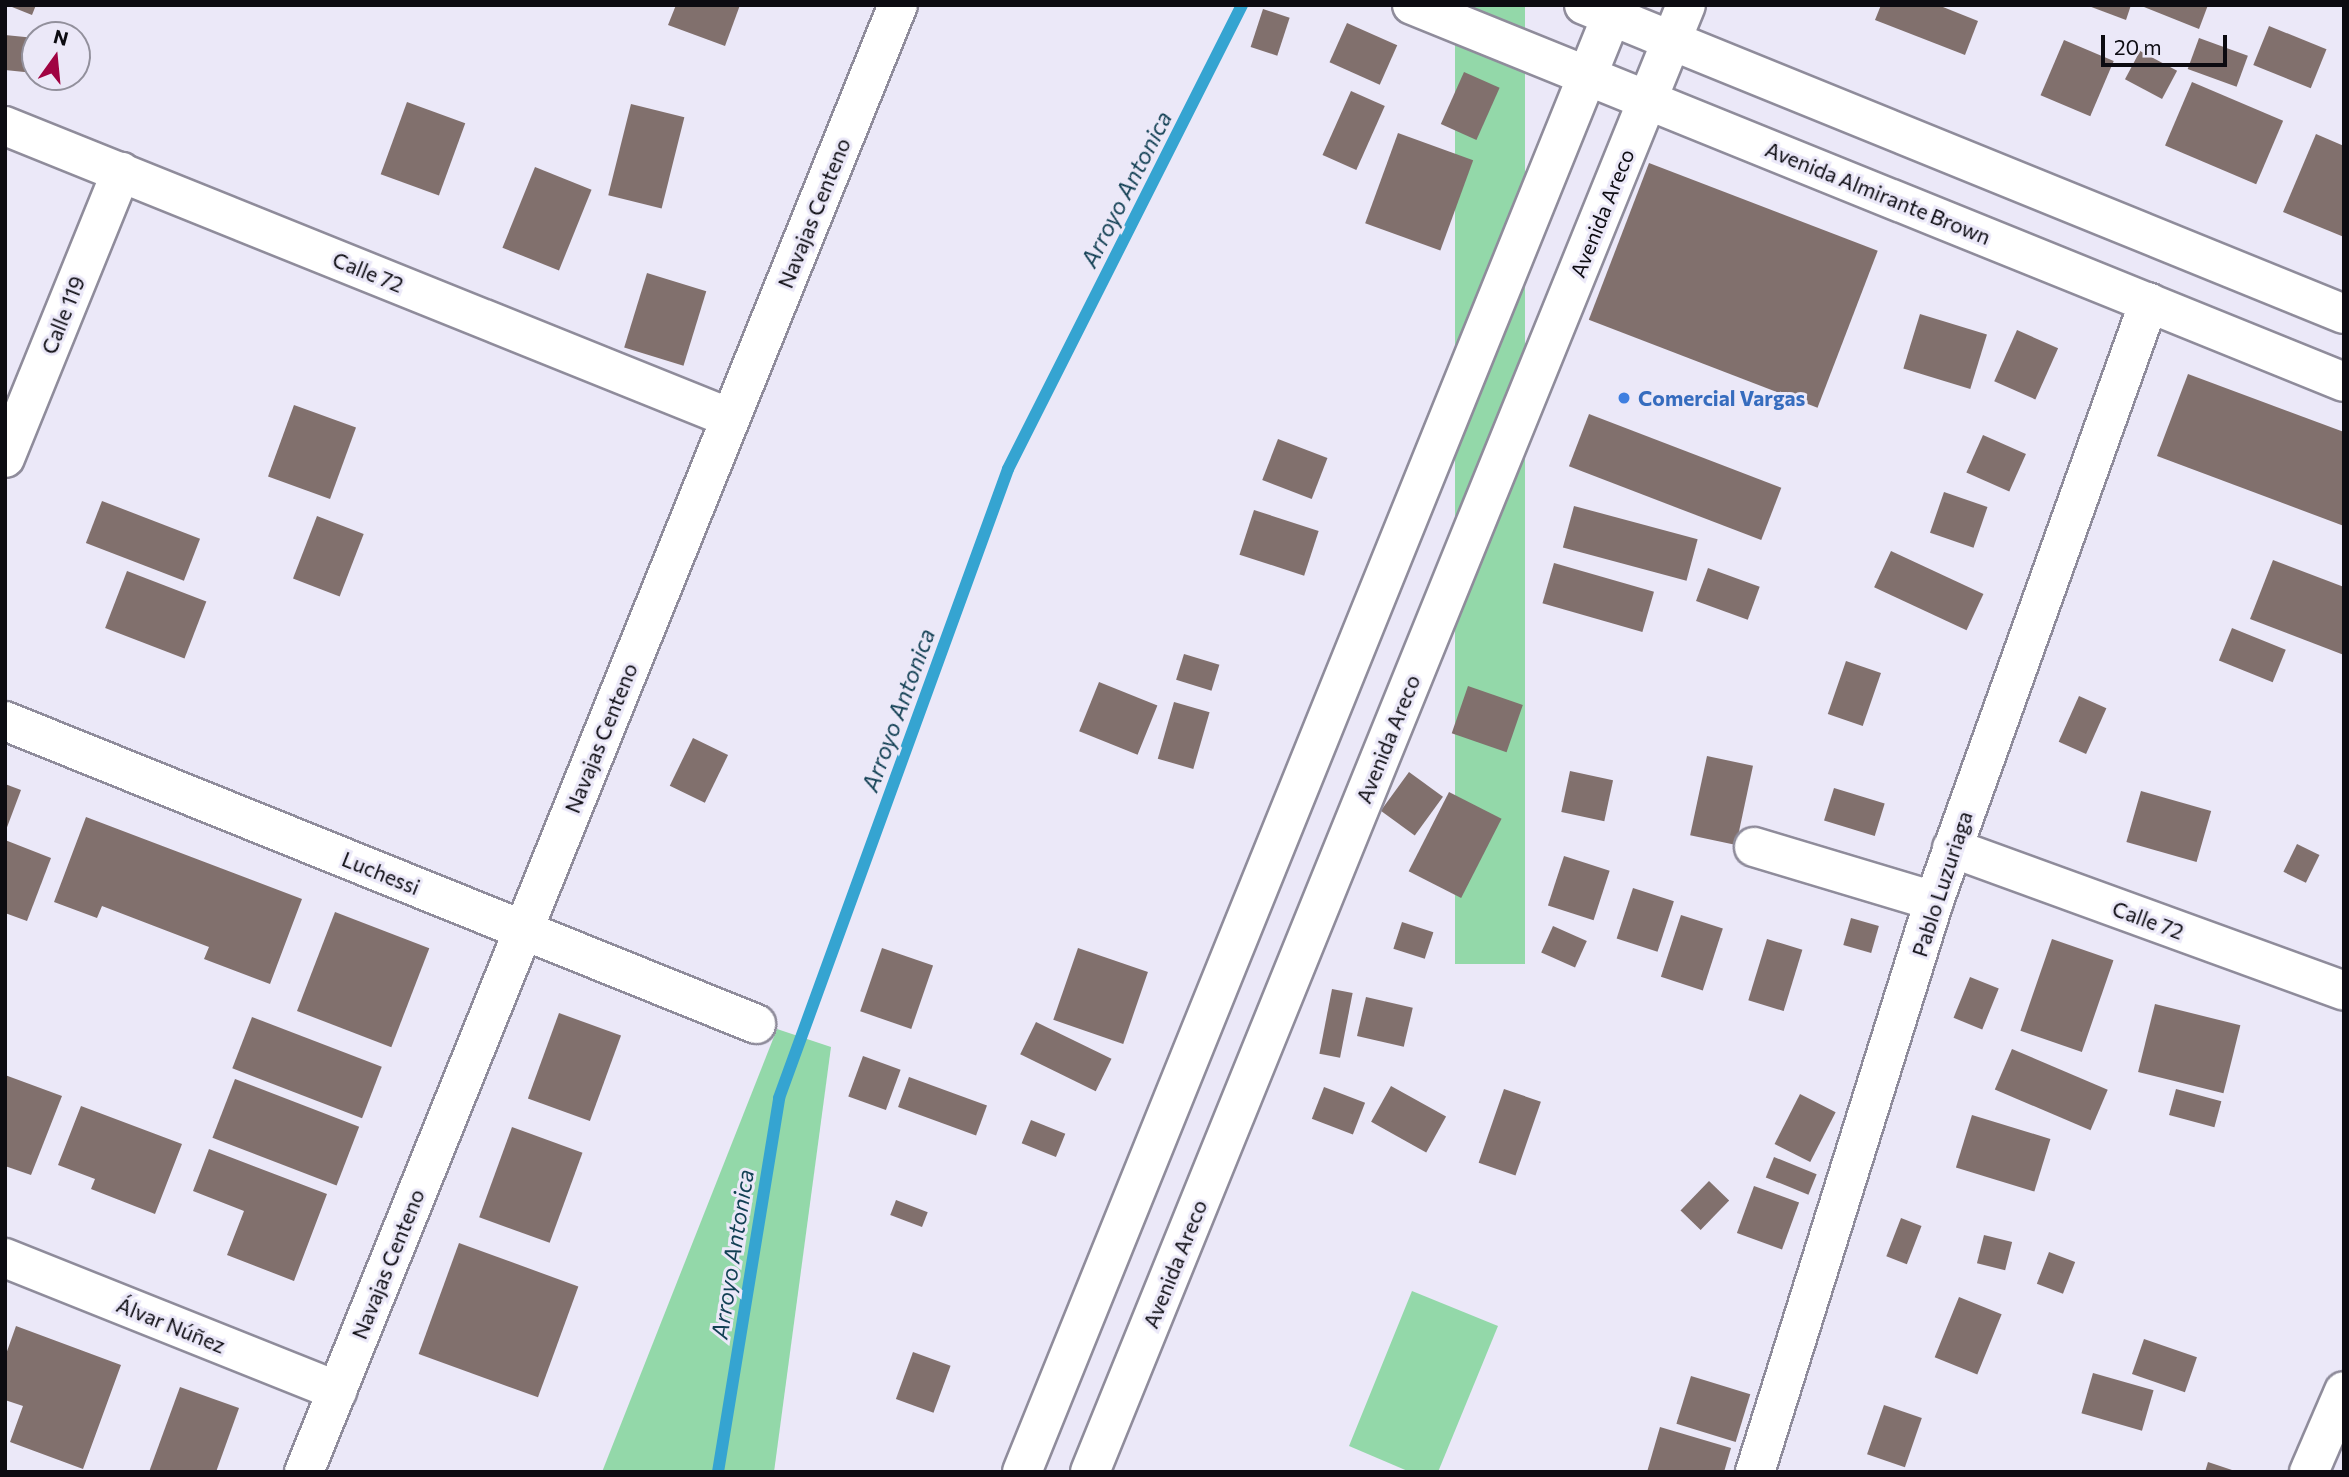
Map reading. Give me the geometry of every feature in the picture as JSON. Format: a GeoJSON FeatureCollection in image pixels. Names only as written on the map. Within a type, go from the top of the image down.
{"type":"FeatureCollection","features":[{"type":"Feature","properties":{"kind":"street","name":"Navajas Centeno"},"geometry":{"type":"LineString","coordinates":[[304,1472],[898,5]]}},
{"type":"Feature","properties":{"kind":"street","name":"Avenida Almirante Brown"},"geometry":{"type":"LineString","coordinates":[[1412,5],[2344,382]]}},
{"type":"Feature","properties":{"kind":"street","name":"Avenida Areco"},"geometry":{"type":"LineString","coordinates":[[1090,1472],[1686,5]]}},
{"type":"Feature","properties":{"kind":"street"},"geometry":{"type":"LineString","coordinates":[[1022,1472],[1588,76],[1604,9],[1671,41],[2344,314]]}},
{"type":"Feature","properties":{"kind":"street","name":"Calle 72"},"geometry":{"type":"LineString","coordinates":[[5,125],[730,418]]}},
{"type":"Feature","properties":{"kind":"street","name":"Calle 119"},"geometry":{"type":"LineString","coordinates":[[5,458],[121,172]]}},
{"type":"Feature","properties":{"kind":"street","name":"Pablo Luzuriaga"},"geometry":{"type":"LineString","coordinates":[[1755,1472],[1934,901],[2149,302]]}},
{"type":"Feature","properties":{"kind":"street","name":"Luchessi"},"geometry":{"type":"LineString","coordinates":[[5,721],[756,1024]]}},
{"type":"Feature","properties":{"kind":"street"},"geometry":{"type":"LineString","coordinates":[[1754,847],[1934,901]]}},
{"type":"Feature","properties":{"kind":"street","name":"Calle 72"},"geometry":{"type":"LineString","coordinates":[[1952,848],[2344,991]]}},
{"type":"Feature","properties":{"kind":"street","name":"Álvar Núñez"},"geometry":{"type":"LineString","coordinates":[[5,1258],[337,1391]]}},
{"type":"Feature","properties":{"kind":"street"},"geometry":{"type":"LineString","coordinates":[[2309,1472],[2344,1391]]}},
{"type":"Feature","properties":{"kind":"green space"},"geometry":{"type":"Polygon","coordinates":[[[1455,5],[1525,5],[1525,964],[1455,964],[1455,5]]]}},
{"type":"Feature","properties":{"kind":"green space"},"geometry":{"type":"Polygon","coordinates":[[[777,1029],[831,1047],[774,1472],[602,1472],[777,1029]]]}},
{"type":"Feature","properties":{"kind":"green space"},"geometry":{"type":"Polygon","coordinates":[[[1412,1291],[1498,1326],[1438,1472],[1410,1472],[1349,1446],[1412,1291]]]}},
{"type":"Feature","properties":{"kind":"building"},"geometry":{"type":"Polygon","coordinates":[[[7,5],[36,5],[32,15],[7,5]]]}},
{"type":"Feature","properties":{"kind":"building"},"geometry":{"type":"Polygon","coordinates":[[[676,5],[740,5],[725,46],[668,25],[676,5]]]}},
{"type":"Feature","properties":{"kind":"building"},"geometry":{"type":"Polygon","coordinates":[[[1881,5],[1938,5],[1978,21],[1965,55],[1875,20],[1881,5]]]}},
{"type":"Feature","properties":{"kind":"building"},"geometry":{"type":"Polygon","coordinates":[[[2086,5],[2131,5],[2126,20],[2086,5]]]}},
{"type":"Feature","properties":{"kind":"building"},"geometry":{"type":"Polygon","coordinates":[[[2139,5],[2208,5],[2199,29],[2139,5]]]}},
{"type":"Feature","properties":{"kind":"building"},"geometry":{"type":"Polygon","coordinates":[[[1263,9],[1290,18],[1277,56],[1251,47],[1263,9]]]}},
{"type":"Feature","properties":{"kind":"building"},"geometry":{"type":"Polygon","coordinates":[[[1347,23],[1397,45],[1380,85],[1330,62],[1347,23]]]}},
{"type":"Feature","properties":{"kind":"building"},"geometry":{"type":"Polygon","coordinates":[[[2269,26],[2326,49],[2311,88],[2253,65],[2269,26]]]}},
{"type":"Feature","properties":{"kind":"building"},"geometry":{"type":"Polygon","coordinates":[[[5,35],[21,37],[21,72],[5,70],[5,35]]]}},
{"type":"Feature","properties":{"kind":"building"},"geometry":{"type":"Polygon","coordinates":[[[2199,38],[2248,56],[2237,87],[2188,69],[2199,38]]]}},
{"type":"Feature","properties":{"kind":"building"},"geometry":{"type":"Polygon","coordinates":[[[2064,40],[2114,61],[2090,116],[2041,95],[2064,40]]]}},
{"type":"Feature","properties":{"kind":"building"},"geometry":{"type":"Polygon","coordinates":[[[2140,51],[2177,71],[2162,99],[2125,79],[2140,51]]]}},
{"type":"Feature","properties":{"kind":"building"},"geometry":{"type":"Polygon","coordinates":[[[1464,72],[1500,88],[1476,140],[1441,124],[1464,72]]]}},
{"type":"Feature","properties":{"kind":"building"},"geometry":{"type":"Polygon","coordinates":[[[2192,82],[2283,121],[2256,184],[2165,146],[2192,82]]]}},
{"type":"Feature","properties":{"kind":"building"},"geometry":{"type":"Polygon","coordinates":[[[1351,91],[1385,106],[1356,170],[1323,155],[1351,91]]]}},
{"type":"Feature","properties":{"kind":"building"},"geometry":{"type":"Polygon","coordinates":[[[407,102],[465,123],[439,196],[381,174],[407,102]]]}},
{"type":"Feature","properties":{"kind":"building"},"geometry":{"type":"Polygon","coordinates":[[[631,104],[684,117],[662,209],[608,195],[631,104]]]}},
{"type":"Feature","properties":{"kind":"building"},"geometry":{"type":"Polygon","coordinates":[[[1398,133],[1473,160],[1440,251],[1365,223],[1398,133]]]}},
{"type":"Feature","properties":{"kind":"building"},"geometry":{"type":"Polygon","coordinates":[[[2316,134],[2344,146],[2344,237],[2283,212],[2316,134]]]}},
{"type":"Feature","properties":{"kind":"building"},"geometry":{"type":"Polygon","coordinates":[[[1649,163],[1878,251],[1818,408],[1589,320],[1649,163]]]}},
{"type":"Feature","properties":{"kind":"building"},"geometry":{"type":"Polygon","coordinates":[[[535,167],[592,190],[559,271],[502,248],[535,167]]]}},
{"type":"Feature","properties":{"kind":"building"},"geometry":{"type":"Polygon","coordinates":[[[647,273],[706,291],[683,366],[624,348],[647,273]]]}},
{"type":"Feature","properties":{"kind":"building"},"geometry":{"type":"Polygon","coordinates":[[[1920,314],[1987,334],[1970,389],[1903,369],[1920,314]]]}},
{"type":"Feature","properties":{"kind":"building"},"geometry":{"type":"Polygon","coordinates":[[[2017,330],[2058,348],[2035,399],[1994,381],[2017,330]]]}},
{"type":"Feature","properties":{"kind":"building"},"geometry":{"type":"Polygon","coordinates":[[[2188,374],[2344,432],[2344,526],[2157,456],[2188,374]]]}},
{"type":"Feature","properties":{"kind":"building"},"geometry":{"type":"Polygon","coordinates":[[[294,405],[356,428],[330,499],[268,476],[294,405]]]}},
{"type":"Feature","properties":{"kind":"building"},"geometry":{"type":"Polygon","coordinates":[[[1589,414],[1781,488],[1761,540],[1569,466],[1589,414]]]}},
{"type":"Feature","properties":{"kind":"building"},"geometry":{"type":"Polygon","coordinates":[[[1983,435],[2026,454],[2009,492],[1966,472],[1983,435]]]}},
{"type":"Feature","properties":{"kind":"building"},"geometry":{"type":"Polygon","coordinates":[[[1278,439],[1327,458],[1312,499],[1262,480],[1278,439]]]}},
{"type":"Feature","properties":{"kind":"building"},"geometry":{"type":"Polygon","coordinates":[[[1944,492],[1987,507],[1973,548],[1930,533],[1944,492]]]}},
{"type":"Feature","properties":{"kind":"building"},"geometry":{"type":"Polygon","coordinates":[[[102,501],[200,539],[184,581],[86,543],[102,501]]]}},
{"type":"Feature","properties":{"kind":"building"},"geometry":{"type":"Polygon","coordinates":[[[1574,506],[1698,539],[1687,581],[1563,548],[1574,506]]]}},
{"type":"Feature","properties":{"kind":"building"},"geometry":{"type":"Polygon","coordinates":[[[1254,510],[1319,531],[1304,576],[1239,555],[1254,510]]]}},
{"type":"Feature","properties":{"kind":"building"},"geometry":{"type":"Polygon","coordinates":[[[317,516],[364,534],[340,596],[293,579],[317,516]]]}},
{"type":"Feature","properties":{"kind":"building"},"geometry":{"type":"Polygon","coordinates":[[[1891,551],[1983,594],[1967,630],[1874,587],[1891,551]]]}},
{"type":"Feature","properties":{"kind":"building"},"geometry":{"type":"Polygon","coordinates":[[[2273,560],[2344,587],[2344,655],[2250,619],[2273,560]]]}},
{"type":"Feature","properties":{"kind":"building"},"geometry":{"type":"Polygon","coordinates":[[[1554,563],[1654,592],[1642,632],[1542,603],[1554,563]]]}},
{"type":"Feature","properties":{"kind":"building"},"geometry":{"type":"Polygon","coordinates":[[[1708,568],[1760,587],[1748,620],[1696,601],[1708,568]]]}},
{"type":"Feature","properties":{"kind":"building"},"geometry":{"type":"Polygon","coordinates":[[[127,571],[206,601],[184,658],[105,628],[127,571]]]}},
{"type":"Feature","properties":{"kind":"building"},"geometry":{"type":"Polygon","coordinates":[[[2232,628],[2286,650],[2273,682],[2219,660],[2232,628]]]}},
{"type":"Feature","properties":{"kind":"building"},"geometry":{"type":"Polygon","coordinates":[[[1184,654],[1219,665],[1211,691],[1176,680],[1184,654]]]}},
{"type":"Feature","properties":{"kind":"building"},"geometry":{"type":"Polygon","coordinates":[[[1846,661],[1881,673],[1863,726],[1828,714],[1846,661]]]}},
{"type":"Feature","properties":{"kind":"building"},"geometry":{"type":"Polygon","coordinates":[[[1099,682],[1157,706],[1138,755],[1079,731],[1099,682]]]}},
{"type":"Feature","properties":{"kind":"building"},"geometry":{"type":"Polygon","coordinates":[[[1468,686],[1523,705],[1507,752],[1452,733],[1468,686]]]}},
{"type":"Feature","properties":{"kind":"building"},"geometry":{"type":"Polygon","coordinates":[[[2079,696],[2106,708],[2086,754],[2059,742],[2079,696]]]}},
{"type":"Feature","properties":{"kind":"building"},"geometry":{"type":"Polygon","coordinates":[[[1174,702],[1210,712],[1193,769],[1158,759],[1174,702]]]}},
{"type":"Feature","properties":{"kind":"building"},"geometry":{"type":"Polygon","coordinates":[[[693,738],[728,755],[705,803],[670,786],[693,738]]]}},
{"type":"Feature","properties":{"kind":"building"},"geometry":{"type":"Polygon","coordinates":[[[1707,756],[1753,766],[1736,845],[1690,835],[1707,756]]]}},
{"type":"Feature","properties":{"kind":"building"},"geometry":{"type":"Polygon","coordinates":[[[1570,771],[1613,780],[1604,821],[1561,812],[1570,771]]]}},
{"type":"Feature","properties":{"kind":"building"},"geometry":{"type":"Polygon","coordinates":[[[1409,772],[1443,797],[1415,836],[1381,811],[1409,772]]]}},
{"type":"Feature","properties":{"kind":"building"},"geometry":{"type":"Polygon","coordinates":[[[5,784],[21,790],[6,830],[5,830],[5,784]]]}},
{"type":"Feature","properties":{"kind":"building"},"geometry":{"type":"Polygon","coordinates":[[[1834,788],[1885,803],[1875,836],[1824,821],[1834,788]]]}},
{"type":"Feature","properties":{"kind":"building"},"geometry":{"type":"Polygon","coordinates":[[[2141,791],[2211,811],[2197,862],[2126,842],[2141,791]]]}},
{"type":"Feature","properties":{"kind":"building"},"geometry":{"type":"Polygon","coordinates":[[[1449,792],[1502,819],[1461,898],[1409,871],[1449,792]]]}},
{"type":"Feature","properties":{"kind":"building"},"geometry":{"type":"Polygon","coordinates":[[[86,817],[302,899],[270,984],[204,959],[209,947],[102,906],[97,918],[54,902],[86,817]]]}},
{"type":"Feature","properties":{"kind":"building"},"geometry":{"type":"Polygon","coordinates":[[[5,840],[51,858],[27,921],[5,913],[5,840]]]}},
{"type":"Feature","properties":{"kind":"building"},"geometry":{"type":"Polygon","coordinates":[[[2297,844],[2319,855],[2306,883],[2283,872],[2297,844]]]}},
{"type":"Feature","properties":{"kind":"building"},"geometry":{"type":"Polygon","coordinates":[[[1564,856],[1610,871],[1594,920],[1548,905],[1564,856]]]}},
{"type":"Feature","properties":{"kind":"building"},"geometry":{"type":"Polygon","coordinates":[[[1633,888],[1674,901],[1658,952],[1617,938],[1633,888]]]}},
{"type":"Feature","properties":{"kind":"building"},"geometry":{"type":"Polygon","coordinates":[[[335,912],[429,948],[391,1047],[297,1011],[335,912]]]}},
{"type":"Feature","properties":{"kind":"building"},"geometry":{"type":"Polygon","coordinates":[[[1681,915],[1723,929],[1703,990],[1661,977],[1681,915]]]}},
{"type":"Feature","properties":{"kind":"building"},"geometry":{"type":"Polygon","coordinates":[[[1851,918],[1879,926],[1871,953],[1843,945],[1851,918]]]}},
{"type":"Feature","properties":{"kind":"building"},"geometry":{"type":"Polygon","coordinates":[[[1402,922],[1433,932],[1425,959],[1393,949],[1402,922]]]}},
{"type":"Feature","properties":{"kind":"building"},"geometry":{"type":"Polygon","coordinates":[[[1553,926],[1587,941],[1575,968],[1541,952],[1553,926]]]}},
{"type":"Feature","properties":{"kind":"building"},"geometry":{"type":"Polygon","coordinates":[[[1767,939],[1802,950],[1784,1011],[1748,1000],[1767,939]]]}},
{"type":"Feature","properties":{"kind":"building"},"geometry":{"type":"Polygon","coordinates":[[[2052,939],[2113,960],[2082,1052],[2020,1031],[2052,939]]]}},
{"type":"Feature","properties":{"kind":"building"},"geometry":{"type":"Polygon","coordinates":[[[882,948],[933,966],[911,1029],[860,1011],[882,948]]]}},
{"type":"Feature","properties":{"kind":"building"},"geometry":{"type":"Polygon","coordinates":[[[1078,948],[1148,972],[1123,1044],[1053,1020],[1078,948]]]}},
{"type":"Feature","properties":{"kind":"building"},"geometry":{"type":"Polygon","coordinates":[[[1970,977],[1999,989],[1982,1029],[1954,1018],[1970,977]]]}},
{"type":"Feature","properties":{"kind":"building"},"geometry":{"type":"Polygon","coordinates":[[[1332,989],[1353,993],[1340,1058],[1319,1054],[1332,989]]]}},
{"type":"Feature","properties":{"kind":"building"},"geometry":{"type":"Polygon","coordinates":[[[1366,997],[1413,1008],[1404,1047],[1357,1036],[1366,997]]]}},
{"type":"Feature","properties":{"kind":"building"},"geometry":{"type":"Polygon","coordinates":[[[2155,1004],[2240,1025],[2223,1093],[2138,1072],[2155,1004]]]}},
{"type":"Feature","properties":{"kind":"building"},"geometry":{"type":"Polygon","coordinates":[[[559,1013],[621,1036],[590,1121],[528,1099],[559,1013]]]}},
{"type":"Feature","properties":{"kind":"building"},"geometry":{"type":"Polygon","coordinates":[[[252,1017],[382,1067],[362,1118],[232,1068],[252,1017]]]}},
{"type":"Feature","properties":{"kind":"building"},"geometry":{"type":"Polygon","coordinates":[[[1036,1022],[1111,1059],[1096,1091],[1020,1054],[1036,1022]]]}},
{"type":"Feature","properties":{"kind":"building"},"geometry":{"type":"Polygon","coordinates":[[[2012,1049],[2108,1090],[2091,1130],[1995,1090],[2012,1049]]]}},
{"type":"Feature","properties":{"kind":"building"},"geometry":{"type":"Polygon","coordinates":[[[863,1056],[901,1070],[886,1110],[848,1096],[863,1056]]]}},
{"type":"Feature","properties":{"kind":"building"},"geometry":{"type":"Polygon","coordinates":[[[5,1075],[62,1096],[31,1175],[5,1166],[5,1075]]]}},
{"type":"Feature","properties":{"kind":"building"},"geometry":{"type":"Polygon","coordinates":[[[909,1077],[987,1105],[976,1135],[898,1107],[909,1077]]]}},
{"type":"Feature","properties":{"kind":"building"},"geometry":{"type":"Polygon","coordinates":[[[235,1079],[359,1127],[337,1185],[212,1138],[235,1079]]]}},
{"type":"Feature","properties":{"kind":"building"},"geometry":{"type":"Polygon","coordinates":[[[1391,1086],[1446,1117],[1426,1152],[1371,1122],[1391,1086]]]}},
{"type":"Feature","properties":{"kind":"building"},"geometry":{"type":"Polygon","coordinates":[[[1324,1087],[1365,1103],[1353,1135],[1312,1119],[1324,1087]]]}},
{"type":"Feature","properties":{"kind":"building"},"geometry":{"type":"Polygon","coordinates":[[[1504,1089],[1541,1102],[1515,1175],[1479,1163],[1504,1089]]]}},
{"type":"Feature","properties":{"kind":"building"},"geometry":{"type":"Polygon","coordinates":[[[2176,1089],[2221,1101],[2214,1127],[2169,1115],[2176,1089]]]}},
{"type":"Feature","properties":{"kind":"building"},"geometry":{"type":"Polygon","coordinates":[[[1800,1094],[1836,1112],[1810,1162],[1775,1144],[1800,1094]]]}},
{"type":"Feature","properties":{"kind":"building"},"geometry":{"type":"Polygon","coordinates":[[[81,1106],[182,1144],[155,1214],[91,1189],[95,1179],[58,1165],[81,1106]]]}},
{"type":"Feature","properties":{"kind":"building"},"geometry":{"type":"Polygon","coordinates":[[[1972,1115],[2050,1139],[2034,1192],[1956,1168],[1972,1115]]]}},
{"type":"Feature","properties":{"kind":"building"},"geometry":{"type":"Polygon","coordinates":[[[1031,1120],[1065,1134],[1056,1157],[1022,1143],[1031,1120]]]}},
{"type":"Feature","properties":{"kind":"building"},"geometry":{"type":"Polygon","coordinates":[[[512,1127],[582,1153],[550,1243],[479,1217],[512,1127]]]}},
{"type":"Feature","properties":{"kind":"building"},"geometry":{"type":"Polygon","coordinates":[[[209,1149],[327,1194],[294,1281],[227,1255],[244,1211],[193,1191],[209,1149]]]}},
{"type":"Feature","properties":{"kind":"building"},"geometry":{"type":"Polygon","coordinates":[[[1774,1157],[1817,1174],[1808,1195],[1766,1177],[1774,1157]]]}},
{"type":"Feature","properties":{"kind":"building"},"geometry":{"type":"Polygon","coordinates":[[[1709,1181],[1729,1200],[1701,1230],[1681,1210],[1709,1181]]]}},
{"type":"Feature","properties":{"kind":"building"},"geometry":{"type":"Polygon","coordinates":[[[1754,1186],[1799,1202],[1782,1249],[1737,1233],[1754,1186]]]}},
{"type":"Feature","properties":{"kind":"building"},"geometry":{"type":"Polygon","coordinates":[[[896,1200],[928,1212],[922,1227],[890,1215],[896,1200]]]}},
{"type":"Feature","properties":{"kind":"building"},"geometry":{"type":"Polygon","coordinates":[[[1901,1218],[1922,1226],[1907,1264],[1886,1256],[1901,1218]]]}},
{"type":"Feature","properties":{"kind":"building"},"geometry":{"type":"Polygon","coordinates":[[[1984,1235],[2012,1242],[2005,1270],[1977,1263],[1984,1235]]]}},
{"type":"Feature","properties":{"kind":"building"},"geometry":{"type":"Polygon","coordinates":[[[459,1243],[578,1286],[538,1397],[419,1354],[459,1243]]]}},
{"type":"Feature","properties":{"kind":"building"},"geometry":{"type":"Polygon","coordinates":[[[2049,1252],[2075,1262],[2063,1294],[2037,1284],[2049,1252]]]}},
{"type":"Feature","properties":{"kind":"building"},"geometry":{"type":"Polygon","coordinates":[[[1959,1297],[2002,1314],[1977,1374],[1935,1357],[1959,1297]]]}},
{"type":"Feature","properties":{"kind":"building"},"geometry":{"type":"Polygon","coordinates":[[[16,1326],[121,1365],[83,1469],[10,1442],[23,1406],[5,1400],[5,1357],[16,1326]]]}},
{"type":"Feature","properties":{"kind":"building"},"geometry":{"type":"Polygon","coordinates":[[[2144,1339],[2197,1357],[2185,1392],[2132,1374],[2144,1339]]]}},
{"type":"Feature","properties":{"kind":"building"},"geometry":{"type":"Polygon","coordinates":[[[913,1352],[951,1366],[933,1413],[896,1399],[913,1352]]]}},
{"type":"Feature","properties":{"kind":"building"},"geometry":{"type":"Polygon","coordinates":[[[2093,1373],[2154,1390],[2142,1431],[2081,1413],[2093,1373]]]}},
{"type":"Feature","properties":{"kind":"building"},"geometry":{"type":"Polygon","coordinates":[[[1691,1376],[1750,1394],[1736,1442],[1676,1424],[1691,1376]]]}},
{"type":"Feature","properties":{"kind":"building"},"geometry":{"type":"Polygon","coordinates":[[[180,1387],[239,1408],[216,1472],[149,1472],[180,1387]]]}},
{"type":"Feature","properties":{"kind":"building"},"geometry":{"type":"Polygon","coordinates":[[[1884,1405],[1922,1418],[1905,1467],[1867,1454],[1884,1405]]]}},
{"type":"Feature","properties":{"kind":"building"},"geometry":{"type":"Polygon","coordinates":[[[1660,1427],[1731,1448],[1724,1472],[1647,1472],[1660,1427]]]}},
{"type":"Feature","properties":{"kind":"building"},"geometry":{"type":"Polygon","coordinates":[[[2208,1462],[2235,1471],[2235,1472],[2205,1472],[2208,1462]]]}},
{"type":"Feature","properties":{"kind":"waterway","name":"Arroyo Antonica"},"geometry":{"type":"LineString","coordinates":[[718,1472],[779,1098],[1008,469],[1242,5]]}},
{"type":"Feature","properties":{"kind":"place","name":"Comercial Vargas"},"geometry":{"type":"Point","coordinates":[1624,398]}}]}
